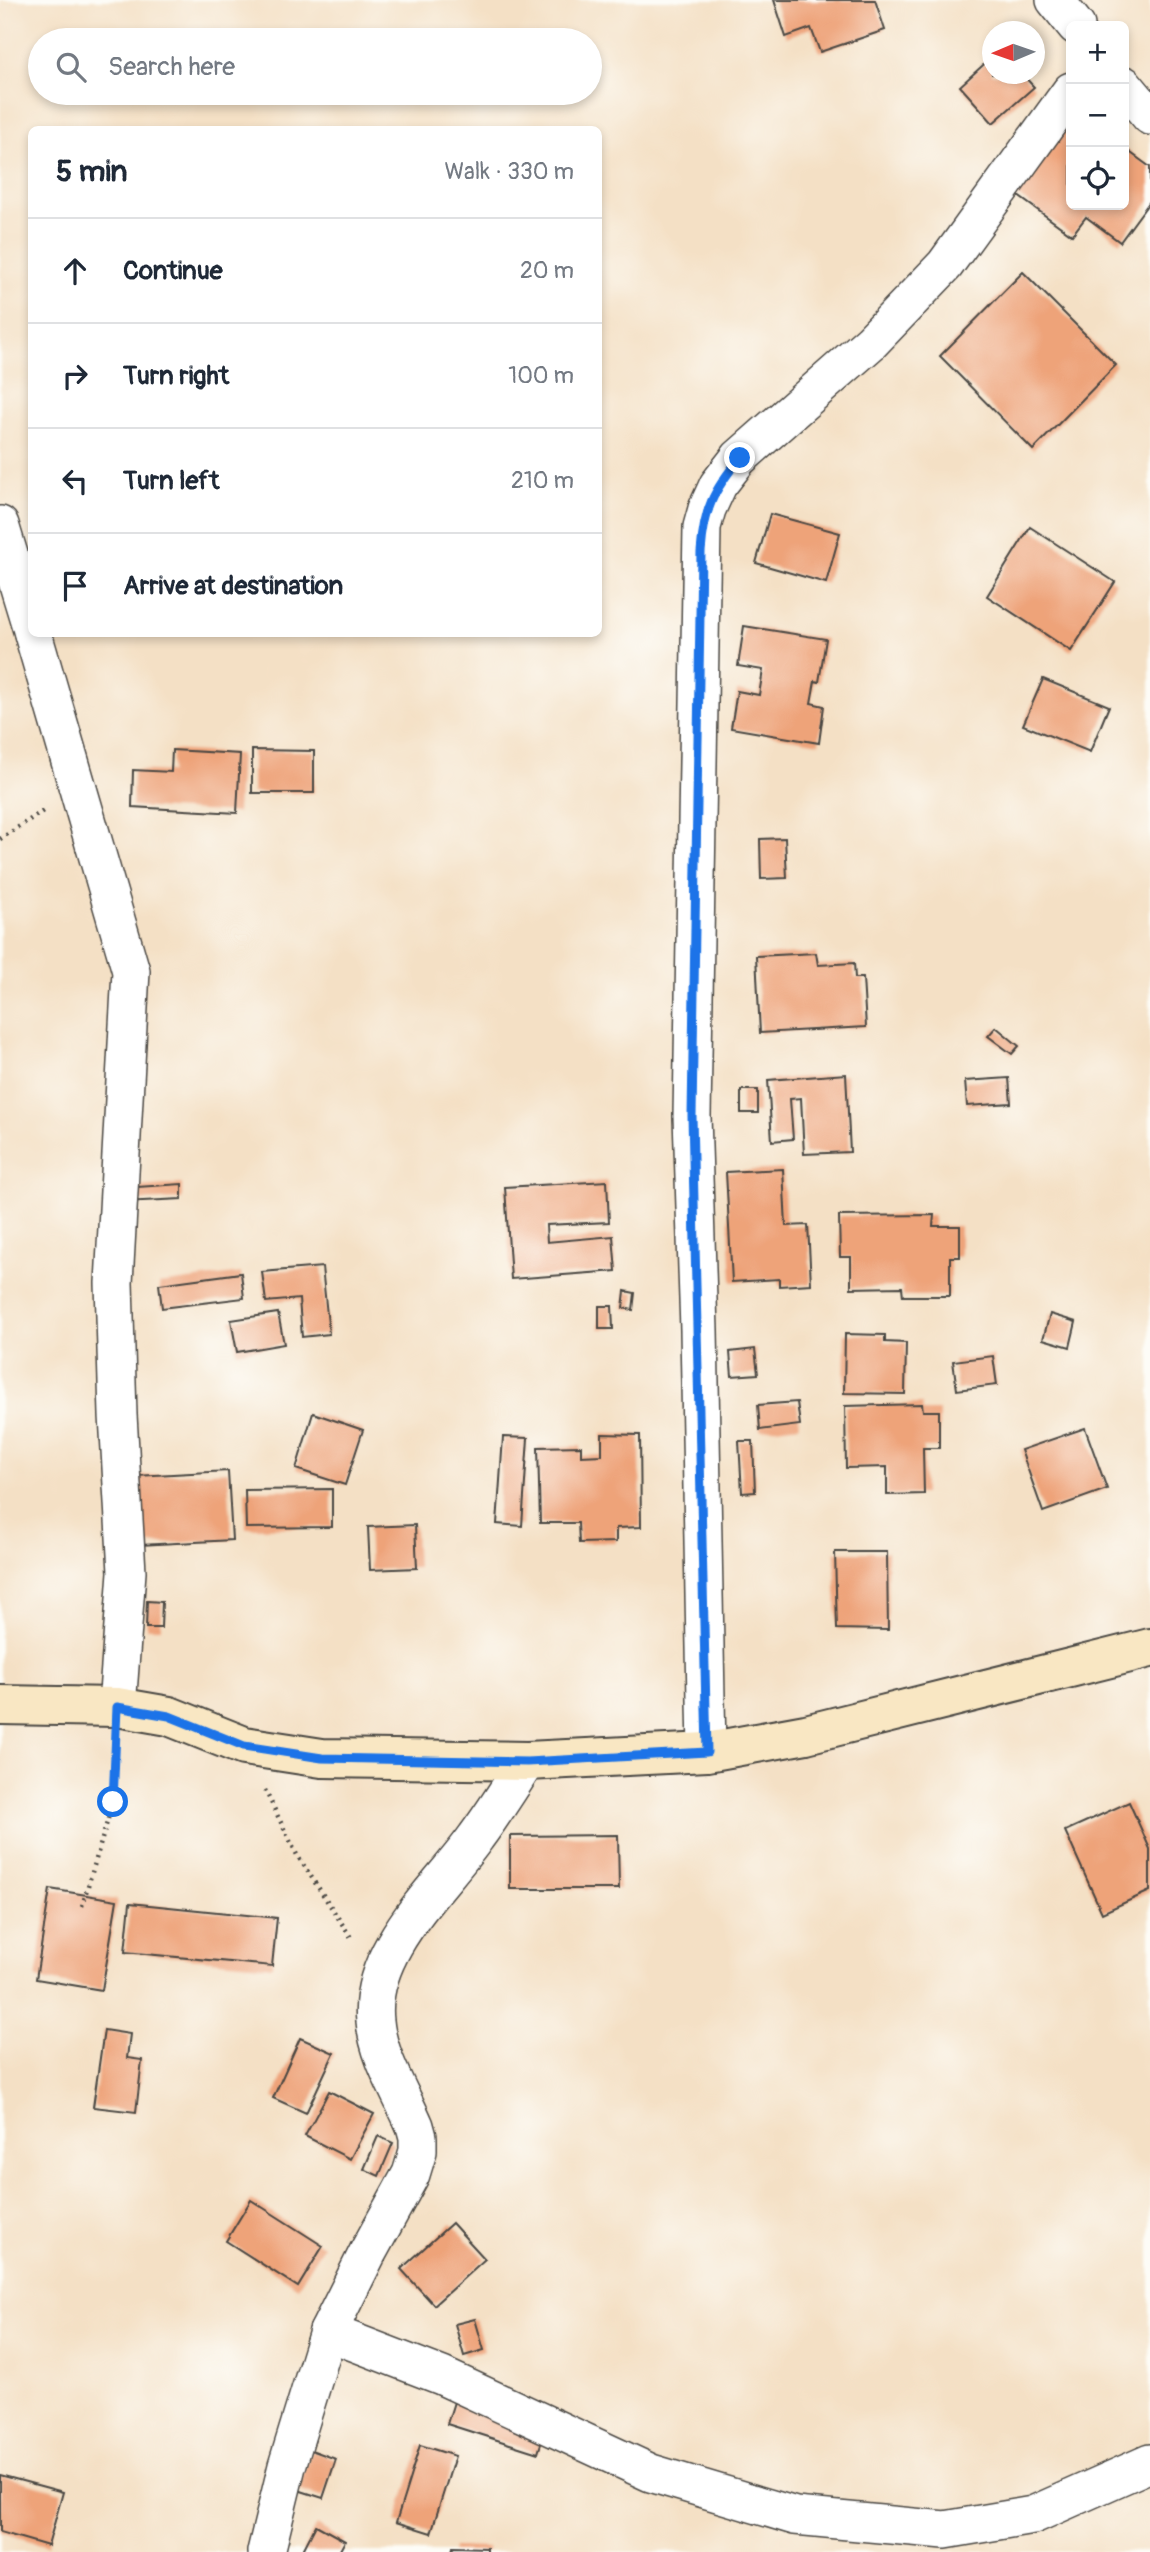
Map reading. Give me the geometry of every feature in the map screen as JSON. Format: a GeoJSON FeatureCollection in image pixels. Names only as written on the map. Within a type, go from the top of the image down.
{"type":"FeatureCollection","features":[{"type":"Feature","properties":{"kind":"street"},"geometry":{"type":"LineString","coordinates":[[1055,0],[1072,21]]}},
{"type":"Feature","properties":{"kind":"street"},"geometry":{"type":"LineString","coordinates":[[1129,91],[1150,116]]}},
{"type":"Feature","properties":{"kind":"street"},"geometry":{"type":"LineString","coordinates":[[707,1752],[692,1116],[702,527],[718,485],[740,458],[871,342],[945,265],[1066,98]]}},
{"type":"Feature","properties":{"kind":"street"},"geometry":{"type":"LineString","coordinates":[[0,525],[28,619]]}},
{"type":"Feature","properties":{"kind":"street"},"geometry":{"type":"LineString","coordinates":[[33,637],[131,971],[114,1283],[127,1572],[117,1707]]}},
{"type":"Feature","properties":{"kind":"street"},"geometry":{"type":"LineString","coordinates":[[0,1705],[117,1707],[169,1716],[244,1746],[322,1758],[527,1762],[707,1752],[806,1734],[1150,1648]]}},
{"type":"Feature","properties":{"kind":"street"},"geometry":{"type":"LineString","coordinates":[[265,2552],[328,2332],[411,2174],[418,2151],[415,2126],[379,2043],[374,2022],[374,2003],[382,1970],[414,1914],[476,1838],[527,1762]]}},
{"type":"Feature","properties":{"kind":"street"},"geometry":{"type":"LineString","coordinates":[[328,2332],[442,2376],[651,2473],[795,2516],[945,2529],[1032,2515],[1150,2463]]}},
{"type":"Feature","properties":{"kind":"path"},"geometry":{"type":"LineString","coordinates":[[0,839],[79,789]]}},
{"type":"Feature","properties":{"kind":"path"},"geometry":{"type":"LineString","coordinates":[[82,1906],[113,1802],[117,1707]]}},
{"type":"Feature","properties":{"kind":"path"},"geometry":{"type":"LineString","coordinates":[[244,1746],[297,1856],[353,1941],[382,1970]]}},
{"type":"Feature","properties":{"kind":"building"},"geometry":{"type":"Polygon","coordinates":[[[774,0],[875,0],[885,30],[820,52],[811,28],[786,37],[774,0]]]}},
{"type":"Feature","properties":{"kind":"building"},"geometry":{"type":"Polygon","coordinates":[[[982,66],[982,84],[1031,84],[1034,87],[993,123],[960,86],[982,66]]]}},
{"type":"Feature","properties":{"kind":"building"},"geometry":{"type":"Polygon","coordinates":[[[1066,113],[1066,210],[1129,210],[1129,152],[1150,167],[1150,201],[1120,242],[1086,217],[1072,235],[1010,190],[1066,113]]]}},
{"type":"Feature","properties":{"kind":"building"},"geometry":{"type":"Polygon","coordinates":[[[1023,272],[1116,365],[1033,450],[940,356],[1023,272]]]}},
{"type":"Feature","properties":{"kind":"building"},"geometry":{"type":"Polygon","coordinates":[[[770,514],[840,533],[826,583],[756,563],[770,514]]]}},
{"type":"Feature","properties":{"kind":"building"},"geometry":{"type":"Polygon","coordinates":[[[1030,527],[1115,582],[1071,651],[987,596],[1030,527]]]}},
{"type":"Feature","properties":{"kind":"building"},"geometry":{"type":"Polygon","coordinates":[[[744,626],[826,639],[819,682],[815,681],[811,703],[824,706],[819,743],[731,728],[737,691],[759,695],[763,670],[738,666],[744,626]]]}},
{"type":"Feature","properties":{"kind":"building"},"geometry":{"type":"Polygon","coordinates":[[[1043,679],[1109,706],[1090,752],[1023,725],[1043,679]]]}},
{"type":"Feature","properties":{"kind":"building"},"geometry":{"type":"Polygon","coordinates":[[[172,750],[240,754],[237,813],[132,807],[133,770],[171,772],[172,750]]]}},
{"type":"Feature","properties":{"kind":"building"},"geometry":{"type":"Polygon","coordinates":[[[252,750],[314,751],[314,793],[252,793],[252,750]]]}},
{"type":"Feature","properties":{"kind":"building"},"geometry":{"type":"Polygon","coordinates":[[[785,838],[787,878],[761,879],[760,839],[785,838]]]}},
{"type":"Feature","properties":{"kind":"building"},"geometry":{"type":"Polygon","coordinates":[[[816,953],[818,965],[854,963],[855,978],[863,978],[866,1027],[760,1033],[756,956],[816,953]]]}},
{"type":"Feature","properties":{"kind":"building"},"geometry":{"type":"Polygon","coordinates":[[[996,1027],[1019,1046],[1012,1054],[988,1036],[996,1027]]]}},
{"type":"Feature","properties":{"kind":"building"},"geometry":{"type":"Polygon","coordinates":[[[846,1074],[850,1152],[804,1154],[801,1098],[790,1099],[793,1139],[772,1141],[768,1080],[846,1074]]]}},
{"type":"Feature","properties":{"kind":"building"},"geometry":{"type":"Polygon","coordinates":[[[1009,1078],[1011,1103],[967,1106],[965,1081],[1009,1078]]]}},
{"type":"Feature","properties":{"kind":"building"},"geometry":{"type":"Polygon","coordinates":[[[741,1090],[758,1090],[758,1113],[741,1113],[741,1090]]]}},
{"type":"Feature","properties":{"kind":"building"},"geometry":{"type":"Polygon","coordinates":[[[783,1169],[786,1226],[808,1225],[811,1284],[779,1286],[779,1279],[732,1282],[726,1172],[783,1169]]]}},
{"type":"Feature","properties":{"kind":"building"},"geometry":{"type":"Polygon","coordinates":[[[607,1181],[609,1222],[546,1225],[547,1242],[613,1236],[616,1271],[511,1279],[505,1187],[607,1181]]]}},
{"type":"Feature","properties":{"kind":"building"},"geometry":{"type":"Polygon","coordinates":[[[182,1184],[182,1199],[123,1202],[122,1188],[182,1184]]]}},
{"type":"Feature","properties":{"kind":"building"},"geometry":{"type":"Polygon","coordinates":[[[934,1215],[933,1226],[960,1226],[960,1257],[950,1257],[950,1296],[903,1296],[902,1287],[851,1288],[851,1257],[840,1257],[839,1216],[934,1215]]]}},
{"type":"Feature","properties":{"kind":"building"},"geometry":{"type":"Polygon","coordinates":[[[322,1267],[329,1334],[302,1337],[299,1299],[266,1302],[262,1272],[322,1267]]]}},
{"type":"Feature","properties":{"kind":"building"},"geometry":{"type":"Polygon","coordinates":[[[241,1273],[244,1298],[162,1308],[159,1284],[241,1273]]]}},
{"type":"Feature","properties":{"kind":"building"},"geometry":{"type":"Polygon","coordinates":[[[625,1291],[635,1293],[633,1310],[623,1308],[625,1291]]]}},
{"type":"Feature","properties":{"kind":"building"},"geometry":{"type":"Polygon","coordinates":[[[599,1306],[612,1306],[613,1329],[599,1329],[599,1306]]]}},
{"type":"Feature","properties":{"kind":"building"},"geometry":{"type":"Polygon","coordinates":[[[278,1313],[284,1344],[237,1352],[231,1320],[278,1313]]]}},
{"type":"Feature","properties":{"kind":"building"},"geometry":{"type":"Polygon","coordinates":[[[1050,1314],[1076,1322],[1070,1347],[1043,1339],[1050,1314]]]}},
{"type":"Feature","properties":{"kind":"building"},"geometry":{"type":"Polygon","coordinates":[[[845,1334],[885,1335],[885,1342],[906,1343],[905,1394],[844,1393],[845,1334]]]}},
{"type":"Feature","properties":{"kind":"building"},"geometry":{"type":"Polygon","coordinates":[[[755,1349],[758,1374],[732,1376],[730,1352],[755,1349]]]}},
{"type":"Feature","properties":{"kind":"building"},"geometry":{"type":"Polygon","coordinates":[[[993,1356],[997,1385],[957,1390],[953,1361],[993,1356]]]}},
{"type":"Feature","properties":{"kind":"building"},"geometry":{"type":"Polygon","coordinates":[[[797,1402],[800,1425],[760,1430],[758,1405],[797,1402]]]}},
{"type":"Feature","properties":{"kind":"building"},"geometry":{"type":"Polygon","coordinates":[[[922,1404],[923,1411],[939,1411],[939,1448],[923,1448],[924,1494],[887,1495],[887,1467],[846,1468],[845,1406],[922,1404]]]}},
{"type":"Feature","properties":{"kind":"building"},"geometry":{"type":"Polygon","coordinates":[[[313,1413],[363,1430],[345,1485],[296,1469],[313,1413]]]}},
{"type":"Feature","properties":{"kind":"building"},"geometry":{"type":"Polygon","coordinates":[[[1085,1428],[1107,1489],[1043,1512],[1021,1450],[1085,1428]]]}},
{"type":"Feature","properties":{"kind":"building"},"geometry":{"type":"Polygon","coordinates":[[[602,1434],[640,1435],[641,1527],[616,1528],[616,1542],[579,1543],[578,1523],[540,1523],[538,1447],[581,1446],[581,1456],[602,1455],[602,1434]]]}},
{"type":"Feature","properties":{"kind":"building"},"geometry":{"type":"Polygon","coordinates":[[[503,1437],[528,1438],[522,1526],[497,1524],[503,1437]]]}},
{"type":"Feature","properties":{"kind":"building"},"geometry":{"type":"Polygon","coordinates":[[[739,1441],[753,1441],[755,1492],[742,1493],[739,1441]]]}},
{"type":"Feature","properties":{"kind":"building"},"geometry":{"type":"Polygon","coordinates":[[[228,1471],[232,1540],[140,1545],[136,1476],[228,1471]]]}},
{"type":"Feature","properties":{"kind":"building"},"geometry":{"type":"Polygon","coordinates":[[[332,1489],[332,1527],[246,1528],[245,1490],[332,1489]]]}},
{"type":"Feature","properties":{"kind":"building"},"geometry":{"type":"Polygon","coordinates":[[[415,1525],[417,1568],[370,1570],[368,1527],[415,1525]]]}},
{"type":"Feature","properties":{"kind":"building"},"geometry":{"type":"Polygon","coordinates":[[[835,1552],[887,1552],[888,1630],[837,1629],[835,1552]]]}},
{"type":"Feature","properties":{"kind":"building"},"geometry":{"type":"Polygon","coordinates":[[[147,1601],[162,1602],[161,1628],[146,1628],[147,1601]]]}},
{"type":"Feature","properties":{"kind":"building"},"geometry":{"type":"Polygon","coordinates":[[[1129,1802],[1150,1849],[1150,1891],[1102,1913],[1065,1831],[1129,1802]]]}},
{"type":"Feature","properties":{"kind":"building"},"geometry":{"type":"Polygon","coordinates":[[[618,1835],[619,1889],[510,1889],[510,1836],[618,1835]]]}},
{"type":"Feature","properties":{"kind":"building"},"geometry":{"type":"Polygon","coordinates":[[[50,1889],[117,1900],[102,1990],[36,1979],[50,1889]]]}},
{"type":"Feature","properties":{"kind":"building"},"geometry":{"type":"Polygon","coordinates":[[[130,1903],[277,1918],[272,1966],[125,1952],[130,1903]]]}},
{"type":"Feature","properties":{"kind":"building"},"geometry":{"type":"Polygon","coordinates":[[[104,2030],[130,2034],[127,2058],[142,2060],[136,2112],[93,2107],[104,2030]]]}},
{"type":"Feature","properties":{"kind":"building"},"geometry":{"type":"Polygon","coordinates":[[[300,2038],[334,2053],[306,2113],[273,2098],[300,2038]]]}},
{"type":"Feature","properties":{"kind":"building"},"geometry":{"type":"Polygon","coordinates":[[[329,2091],[374,2114],[350,2159],[305,2136],[329,2091]]]}},
{"type":"Feature","properties":{"kind":"building"},"geometry":{"type":"Polygon","coordinates":[[[378,2136],[393,2143],[379,2176],[364,2169],[378,2136]]]}},
{"type":"Feature","properties":{"kind":"building"},"geometry":{"type":"Polygon","coordinates":[[[251,2200],[323,2246],[298,2287],[226,2241],[251,2200]]]}},
{"type":"Feature","properties":{"kind":"building"},"geometry":{"type":"Polygon","coordinates":[[[452,2223],[485,2259],[434,2305],[401,2269],[452,2223]]]}},
{"type":"Feature","properties":{"kind":"building"},"geometry":{"type":"Polygon","coordinates":[[[475,2319],[484,2350],[464,2356],[455,2324],[475,2319]]]}},
{"type":"Feature","properties":{"kind":"building"},"geometry":{"type":"Polygon","coordinates":[[[459,2386],[550,2415],[538,2453],[447,2424],[459,2386]]]}},
{"type":"Feature","properties":{"kind":"building"},"geometry":{"type":"Polygon","coordinates":[[[420,2445],[455,2456],[431,2533],[396,2522],[420,2445]]]}},
{"type":"Feature","properties":{"kind":"building"},"geometry":{"type":"Polygon","coordinates":[[[311,2450],[336,2459],[323,2498],[298,2490],[311,2450]]]}},
{"type":"Feature","properties":{"kind":"building"},"geometry":{"type":"Polygon","coordinates":[[[0,2475],[63,2492],[48,2546],[0,2532],[0,2475]]]}},
{"type":"Feature","properties":{"kind":"building"},"geometry":{"type":"Polygon","coordinates":[[[316,2525],[345,2541],[339,2552],[302,2552],[316,2525]]]}},
{"type":"Feature","properties":{"kind":"building"},"geometry":{"type":"Polygon","coordinates":[[[453,2547],[487,2548],[487,2552],[452,2552],[453,2547]]]}},
{"type":"Feature","properties":{"kind":"route"},"geometry":{"type":"LineString","coordinates":[[113,1802],[117,1707],[169,1716],[244,1746],[322,1758],[527,1762],[707,1752],[692,1116],[701,552],[702,527],[707,509],[718,485],[740,458]]}}]}
